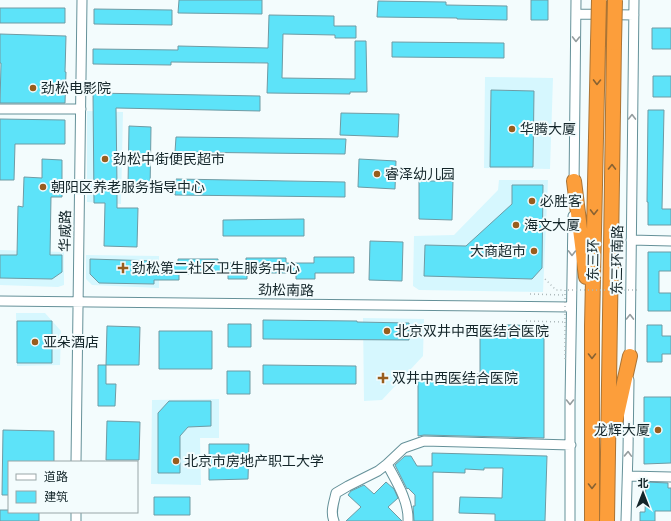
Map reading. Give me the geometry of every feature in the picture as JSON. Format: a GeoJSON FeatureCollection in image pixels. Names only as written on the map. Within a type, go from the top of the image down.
{"type":"FeatureCollection","features":[{"type":"Feature","properties":{"kind":"highway","name":"东三环"},"geometry":{"type":"LineString","coordinates":[[592,521],[592,326],[599,0]]}},
{"type":"Feature","properties":{"kind":"highway","name":"东三环"},"geometry":{"type":"LineString","coordinates":[[607,521],[614,0]]}},
{"type":"Feature","properties":{"kind":"highway"},"geometry":{"type":"LineString","coordinates":[[574,181],[592,326]]}},
{"type":"Feature","properties":{"kind":"highway"},"geometry":{"type":"LineString","coordinates":[[607,458],[630,356]]}},
{"type":"Feature","properties":{"kind":"street","name":"华威路"},"geometry":{"type":"LineString","coordinates":[[76,461],[82,0]]}},
{"type":"Feature","properties":{"kind":"street"},"geometry":{"type":"LineString","coordinates":[[570,521],[571,307],[576,0]]}},
{"type":"Feature","properties":{"kind":"street","name":"东三环南路"},"geometry":{"type":"LineString","coordinates":[[626,521],[630,356],[634,0]]}},
{"type":"Feature","properties":{"kind":"street"},"geometry":{"type":"LineString","coordinates":[[576,14],[634,15]]}},
{"type":"Feature","properties":{"kind":"street"},"geometry":{"type":"LineString","coordinates":[[0,109],[81,109]]}},
{"type":"Feature","properties":{"kind":"street"},"geometry":{"type":"LineString","coordinates":[[631,240],[671,240]]}},
{"type":"Feature","properties":{"kind":"street","name":"劲松南路"},"geometry":{"type":"LineString","coordinates":[[0,301],[571,307]]}},
{"type":"Feature","properties":{"kind":"street"},"geometry":{"type":"LineString","coordinates":[[334,521],[332,518],[336,493],[378,471],[404,448],[424,441],[571,445]]}},
{"type":"Feature","properties":{"kind":"street"},"geometry":{"type":"LineString","coordinates":[[387,464],[403,498],[408,513],[408,521]]}},
{"type":"Feature","properties":{"kind":"street"},"geometry":{"type":"LineString","coordinates":[[628,476],[671,477]]}},
{"type":"Feature","properties":{"kind":"path"},"geometry":{"type":"LineString","coordinates":[[545,279],[556,290],[639,290]]}},
{"type":"Feature","properties":{"kind":"path"},"geometry":{"type":"LineString","coordinates":[[565,290],[565,359]]}},
{"type":"Feature","properties":{"kind":"path"},"geometry":{"type":"LineString","coordinates":[[530,294],[565,295]]}},
{"type":"Feature","properties":{"kind":"path"},"geometry":{"type":"LineString","coordinates":[[526,321],[565,322]]}},
{"type":"Feature","properties":{"kind":"shaded area","name":"华腾大厦"},"geometry":{"type":"Polygon","coordinates":[[[485,77],[553,78],[550,169],[484,168],[485,77]]]}},
{"type":"Feature","properties":{"kind":"shaded area","name":"劲松中街便民超市"},"geometry":{"type":"Polygon","coordinates":[[[87,111],[123,112],[121,204],[87,202],[87,111]]]}},
{"type":"Feature","properties":{"kind":"shaded area","name":"海文大厦"},"geometry":{"type":"Polygon","coordinates":[[[499,180],[548,180],[543,292],[419,290],[413,286],[414,236],[454,235],[498,190],[499,180]]]}},
{"type":"Feature","properties":{"kind":"shaded area"},"geometry":{"type":"Polygon","coordinates":[[[0,250],[64,252],[64,285],[58,287],[0,285],[0,250]]]}},
{"type":"Feature","properties":{"kind":"shaded area","name":"劲松第二社区卫生服务中心"},"geometry":{"type":"Polygon","coordinates":[[[86,255],[159,256],[159,288],[92,285],[86,279],[86,255]]]}},
{"type":"Feature","properties":{"kind":"shaded area","name":"亚朵酒店"},"geometry":{"type":"Polygon","coordinates":[[[16,313],[45,313],[61,331],[60,365],[17,366],[16,313]]]}},
{"type":"Feature","properties":{"kind":"shaded area","name":"双井中西医结合医院"},"geometry":{"type":"Polygon","coordinates":[[[363,318],[424,319],[423,356],[382,400],[364,401],[363,318]]]}},
{"type":"Feature","properties":{"kind":"shaded area","name":"北京市房地产职工大学"},"geometry":{"type":"Polygon","coordinates":[[[219,399],[219,438],[200,438],[201,485],[151,484],[152,400],[219,399]]]}},
{"type":"Feature","properties":{"kind":"building"},"geometry":{"type":"Polygon","coordinates":[[[179,0],[262,0],[262,14],[178,13],[179,0]]]}},
{"type":"Feature","properties":{"kind":"building"},"geometry":{"type":"Polygon","coordinates":[[[531,0],[548,0],[548,20],[531,20],[531,0]]]}},
{"type":"Feature","properties":{"kind":"building"},"geometry":{"type":"Polygon","coordinates":[[[378,1],[446,2],[446,5],[507,6],[507,20],[377,17],[378,1]]]}},
{"type":"Feature","properties":{"kind":"building"},"geometry":{"type":"Polygon","coordinates":[[[0,8],[65,8],[65,23],[0,23],[0,8]]]}},
{"type":"Feature","properties":{"kind":"building"},"geometry":{"type":"Polygon","coordinates":[[[94,9],[172,10],[172,25],[94,24],[94,9]]]}},
{"type":"Feature","properties":{"kind":"building"},"geometry":{"type":"Polygon","coordinates":[[[269,15],[334,16],[334,26],[356,26],[356,38],[335,38],[335,35],[283,34],[282,78],[355,79],[355,41],[366,41],[367,92],[350,92],[350,94],[267,93],[268,63],[171,62],[171,65],[93,64],[93,49],[178,50],[178,46],[268,48],[269,15]]]}},
{"type":"Feature","properties":{"kind":"building"},"geometry":{"type":"Polygon","coordinates":[[[652,28],[671,28],[671,49],[652,49],[652,28]]]}},
{"type":"Feature","properties":{"kind":"building"},"geometry":{"type":"Polygon","coordinates":[[[0,34],[66,36],[65,103],[0,103],[0,34]]]}},
{"type":"Feature","properties":{"kind":"building"},"geometry":{"type":"Polygon","coordinates":[[[392,42],[504,43],[504,58],[392,57],[392,42]]]}},
{"type":"Feature","properties":{"kind":"building"},"geometry":{"type":"Polygon","coordinates":[[[653,76],[671,76],[671,97],[653,97],[653,76]]]}},
{"type":"Feature","properties":{"kind":"building","name":"华腾大厦"},"geometry":{"type":"Polygon","coordinates":[[[491,90],[534,91],[533,167],[490,167],[491,90]]]}},
{"type":"Feature","properties":{"kind":"building"},"geometry":{"type":"Polygon","coordinates":[[[93,93],[260,96],[260,111],[116,108],[117,185],[128,185],[129,126],[151,127],[150,192],[117,192],[117,208],[138,208],[137,247],[104,246],[105,203],[94,203],[93,93]]]}},
{"type":"Feature","properties":{"kind":"building"},"geometry":{"type":"Polygon","coordinates":[[[648,110],[664,110],[662,209],[671,209],[671,225],[648,225],[648,110]]]}},
{"type":"Feature","properties":{"kind":"building"},"geometry":{"type":"Polygon","coordinates":[[[341,113],[399,114],[398,137],[340,135],[341,113]]]}},
{"type":"Feature","properties":{"kind":"building"},"geometry":{"type":"Polygon","coordinates":[[[0,119],[65,120],[65,144],[15,144],[14,180],[0,180],[0,119]]]}},
{"type":"Feature","properties":{"kind":"building"},"geometry":{"type":"Polygon","coordinates":[[[176,137],[346,139],[345,154],[175,152],[176,137]]]}},
{"type":"Feature","properties":{"kind":"building"},"geometry":{"type":"Polygon","coordinates":[[[42,159],[62,160],[62,197],[51,197],[50,255],[62,255],[62,272],[52,279],[0,278],[0,255],[17,255],[18,206],[23,207],[24,177],[42,178],[42,159]]]}},
{"type":"Feature","properties":{"kind":"building","name":"睿泽幼儿园"},"geometry":{"type":"Polygon","coordinates":[[[359,159],[396,161],[395,189],[358,187],[359,159]]]}},
{"type":"Feature","properties":{"kind":"building"},"geometry":{"type":"Polygon","coordinates":[[[176,179],[345,182],[345,197],[175,195],[176,179]]]}},
{"type":"Feature","properties":{"kind":"building"},"geometry":{"type":"Polygon","coordinates":[[[419,181],[453,181],[452,220],[419,219],[419,181]]]}},
{"type":"Feature","properties":{"kind":"building","name":"海文大厦"},"geometry":{"type":"Polygon","coordinates":[[[512,185],[543,185],[542,268],[532,279],[424,276],[425,245],[466,246],[512,204],[512,185]]]}},
{"type":"Feature","properties":{"kind":"building"},"geometry":{"type":"Polygon","coordinates":[[[304,219],[304,236],[223,236],[223,220],[304,219]]]}},
{"type":"Feature","properties":{"kind":"building"},"geometry":{"type":"Polygon","coordinates":[[[370,241],[403,242],[402,281],[369,280],[370,241]]]}},
{"type":"Feature","properties":{"kind":"building"},"geometry":{"type":"Polygon","coordinates":[[[648,252],[671,252],[671,271],[659,271],[659,293],[671,293],[671,311],[648,311],[648,252]]]}},
{"type":"Feature","properties":{"kind":"building"},"geometry":{"type":"Polygon","coordinates":[[[314,257],[354,257],[354,273],[315,273],[315,279],[296,279],[296,273],[247,273],[247,279],[228,279],[228,274],[179,274],[179,280],[154,280],[154,284],[99,283],[90,274],[90,259],[155,261],[155,264],[178,264],[178,259],[218,259],[218,263],[246,263],[246,258],[286,258],[286,263],[314,263],[314,257]]]}},
{"type":"Feature","properties":{"kind":"building"},"geometry":{"type":"Polygon","coordinates":[[[263,320],[409,323],[409,340],[263,339],[263,320]]]}},
{"type":"Feature","properties":{"kind":"building","name":"亚朵酒店"},"geometry":{"type":"Polygon","coordinates":[[[17,321],[52,321],[52,363],[17,363],[17,321]]]}},
{"type":"Feature","properties":{"kind":"building"},"geometry":{"type":"Polygon","coordinates":[[[228,324],[251,324],[251,347],[228,347],[228,324]]]}},
{"type":"Feature","properties":{"kind":"building"},"geometry":{"type":"Polygon","coordinates":[[[480,324],[544,326],[544,438],[418,436],[418,373],[480,374],[480,324]]]}},
{"type":"Feature","properties":{"kind":"building"},"geometry":{"type":"Polygon","coordinates":[[[647,325],[662,325],[662,336],[671,336],[671,354],[662,354],[662,362],[647,362],[647,325]]]}},
{"type":"Feature","properties":{"kind":"building"},"geometry":{"type":"Polygon","coordinates":[[[107,326],[140,327],[139,365],[106,365],[107,326]]]}},
{"type":"Feature","properties":{"kind":"building"},"geometry":{"type":"Polygon","coordinates":[[[159,331],[212,331],[212,369],[159,369],[159,331]]]}},
{"type":"Feature","properties":{"kind":"building"},"geometry":{"type":"Polygon","coordinates":[[[98,365],[106,365],[106,384],[116,384],[115,406],[98,406],[98,365]]]}},
{"type":"Feature","properties":{"kind":"building"},"geometry":{"type":"Polygon","coordinates":[[[263,365],[356,366],[356,384],[263,384],[263,365]]]}},
{"type":"Feature","properties":{"kind":"building"},"geometry":{"type":"Polygon","coordinates":[[[227,371],[250,371],[250,394],[227,394],[227,371]]]}},
{"type":"Feature","properties":{"kind":"building","name":"龙辉大厦"},"geometry":{"type":"Polygon","coordinates":[[[644,397],[671,397],[671,463],[644,464],[644,397]]]}},
{"type":"Feature","properties":{"kind":"building"},"geometry":{"type":"Polygon","coordinates":[[[169,401],[211,401],[211,426],[188,427],[180,436],[180,473],[158,473],[158,413],[169,401]]]}},
{"type":"Feature","properties":{"kind":"building"},"geometry":{"type":"Polygon","coordinates":[[[107,421],[140,422],[139,460],[106,460],[107,421]]]}},
{"type":"Feature","properties":{"kind":"building"},"geometry":{"type":"Polygon","coordinates":[[[3,430],[54,431],[54,461],[8,461],[8,495],[2,495],[3,430]]]}},
{"type":"Feature","properties":{"kind":"building"},"geometry":{"type":"Polygon","coordinates":[[[209,444],[249,444],[248,479],[209,480],[209,444]]]}},
{"type":"Feature","properties":{"kind":"building"},"geometry":{"type":"Polygon","coordinates":[[[432,453],[547,456],[545,521],[495,521],[495,514],[459,513],[460,497],[502,498],[503,468],[484,468],[484,470],[465,469],[465,473],[433,472],[433,521],[414,521],[413,506],[415,506],[415,495],[408,488],[407,489],[395,465],[405,456],[411,456],[417,466],[432,466],[432,453]]]}},
{"type":"Feature","properties":{"kind":"building"},"geometry":{"type":"Polygon","coordinates":[[[386,482],[394,489],[398,498],[388,507],[402,521],[346,521],[361,507],[348,495],[351,491],[364,485],[374,494],[386,482]]]}},
{"type":"Feature","properties":{"kind":"building"},"geometry":{"type":"Polygon","coordinates":[[[646,482],[668,483],[668,488],[671,488],[671,511],[655,511],[655,521],[640,521],[640,512],[645,512],[646,482]]]}},
{"type":"Feature","properties":{"kind":"building"},"geometry":{"type":"Polygon","coordinates":[[[154,497],[190,497],[190,515],[154,515],[154,497]]]}},
{"type":"Feature","properties":{"kind":"building"},"geometry":{"type":"Polygon","coordinates":[[[0,510],[8,510],[8,513],[39,513],[39,521],[0,521],[0,510]]]}},
{"type":"Feature","properties":{"kind":"place","name":"劲松电影院"},"geometry":{"type":"Point","coordinates":[33,88]}},
{"type":"Feature","properties":{"kind":"place","name":"华腾大厦"},"geometry":{"type":"Point","coordinates":[512,129]}},
{"type":"Feature","properties":{"kind":"place","name":"劲松中街便民超市"},"geometry":{"type":"Point","coordinates":[105,159]}},
{"type":"Feature","properties":{"kind":"place","name":"睿泽幼儿园"},"geometry":{"type":"Point","coordinates":[377,174]}},
{"type":"Feature","properties":{"kind":"place","name":"朝阳区养老服务指导中心"},"geometry":{"type":"Point","coordinates":[43,187]}},
{"type":"Feature","properties":{"kind":"place","name":"必胜客"},"geometry":{"type":"Point","coordinates":[532,201]}},
{"type":"Feature","properties":{"kind":"place","name":"海文大厦"},"geometry":{"type":"Point","coordinates":[516,225]}},
{"type":"Feature","properties":{"kind":"place","name":"大商超市"},"geometry":{"type":"Point","coordinates":[534,251]}},
{"type":"Feature","properties":{"kind":"place","name":"劲松第二社区卫生服务中心"},"geometry":{"type":"Point","coordinates":[123,268]}},
{"type":"Feature","properties":{"kind":"place","name":"北京双井中西医结合医院"},"geometry":{"type":"Point","coordinates":[387,331]}},
{"type":"Feature","properties":{"kind":"place","name":"亚朵酒店"},"geometry":{"type":"Point","coordinates":[35,342]}},
{"type":"Feature","properties":{"kind":"place","name":"双井中西医结合医院"},"geometry":{"type":"Point","coordinates":[383,378]}},
{"type":"Feature","properties":{"kind":"place","name":"龙辉大厦"},"geometry":{"type":"Point","coordinates":[658,430]}},
{"type":"Feature","properties":{"kind":"place","name":"北京市房地产职工大学"},"geometry":{"type":"Point","coordinates":[176,461]}}]}
